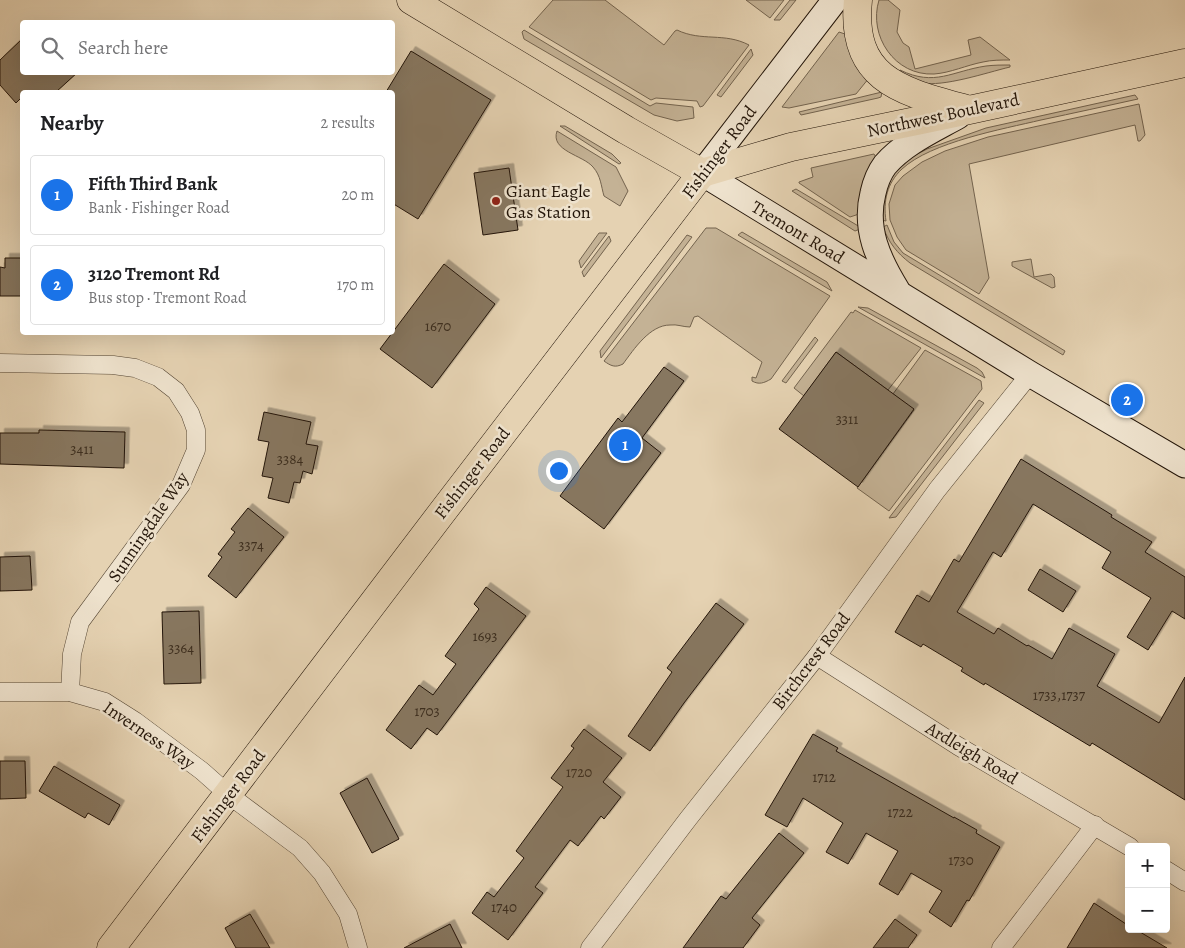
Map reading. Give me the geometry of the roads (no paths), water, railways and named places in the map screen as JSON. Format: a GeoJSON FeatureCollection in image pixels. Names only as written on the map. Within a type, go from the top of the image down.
{"type":"FeatureCollection","features":[{"type":"Feature","properties":{"kind":"main road","name":"Tremont Road"},"geometry":{"type":"LineString","coordinates":[[411,0],[702,174],[1030,374],[1185,465]]}},
{"type":"Feature","properties":{"kind":"main road","name":"Fishinger Road"},"geometry":{"type":"LineString","coordinates":[[111,948],[835,0]]}},
{"type":"Feature","properties":{"kind":"main road"},"geometry":{"type":"LineString","coordinates":[[858,0],[856,18],[858,38],[865,56],[874,69],[886,80],[906,90],[931,100],[969,110]]}},
{"type":"Feature","properties":{"kind":"main road","name":"Northwest Boulevard"},"geometry":{"type":"LineString","coordinates":[[702,174],[791,147],[1185,63]]}},
{"type":"Feature","properties":{"kind":"main road"},"geometry":{"type":"LineString","coordinates":[[900,294],[883,268],[873,241],[870,227],[870,206],[874,185],[885,166],[903,150],[926,134],[969,110]]}},
{"type":"Feature","properties":{"kind":"street","name":"Sunningdale Way"},"geometry":{"type":"LineString","coordinates":[[0,363],[113,365],[135,368],[158,377],[176,391],[190,413],[196,430],[196,450],[181,485],[80,622],[72,654],[70,692]]}},
{"type":"Feature","properties":{"kind":"street","name":"Birchcrest Road"},"geometry":{"type":"LineString","coordinates":[[590,948],[688,819],[817,656],[937,490],[1030,374]]}},
{"type":"Feature","properties":{"kind":"street","name":"Ardleigh Road"},"geometry":{"type":"LineString","coordinates":[[817,656],[958,746],[1125,844]]}},
{"type":"Feature","properties":{"kind":"street","name":"Inverness Way"},"geometry":{"type":"LineString","coordinates":[[0,692],[70,692],[105,702],[135,721],[300,848],[322,873],[348,914],[358,948]]}},
{"type":"Feature","properties":{"kind":"street"},"geometry":{"type":"LineString","coordinates":[[1001,948],[1095,825]]}},
{"type":"Feature","properties":{"kind":"street"},"geometry":{"type":"LineString","coordinates":[[1170,873],[1185,882]]}},
{"type":"Feature","properties":{"kind":"place","name":"Giant Eagle Gas Station"},"geometry":{"type":"Point","coordinates":[496,201]}},
{"type":"Feature","properties":{"kind":"place","name":"3120 Tremont Rd"},"geometry":{"type":"Point","coordinates":[1127,400]}},
{"type":"Feature","properties":{"kind":"place","name":"Fifth Third Bank"},"geometry":{"type":"Point","coordinates":[625,445]}}]}
